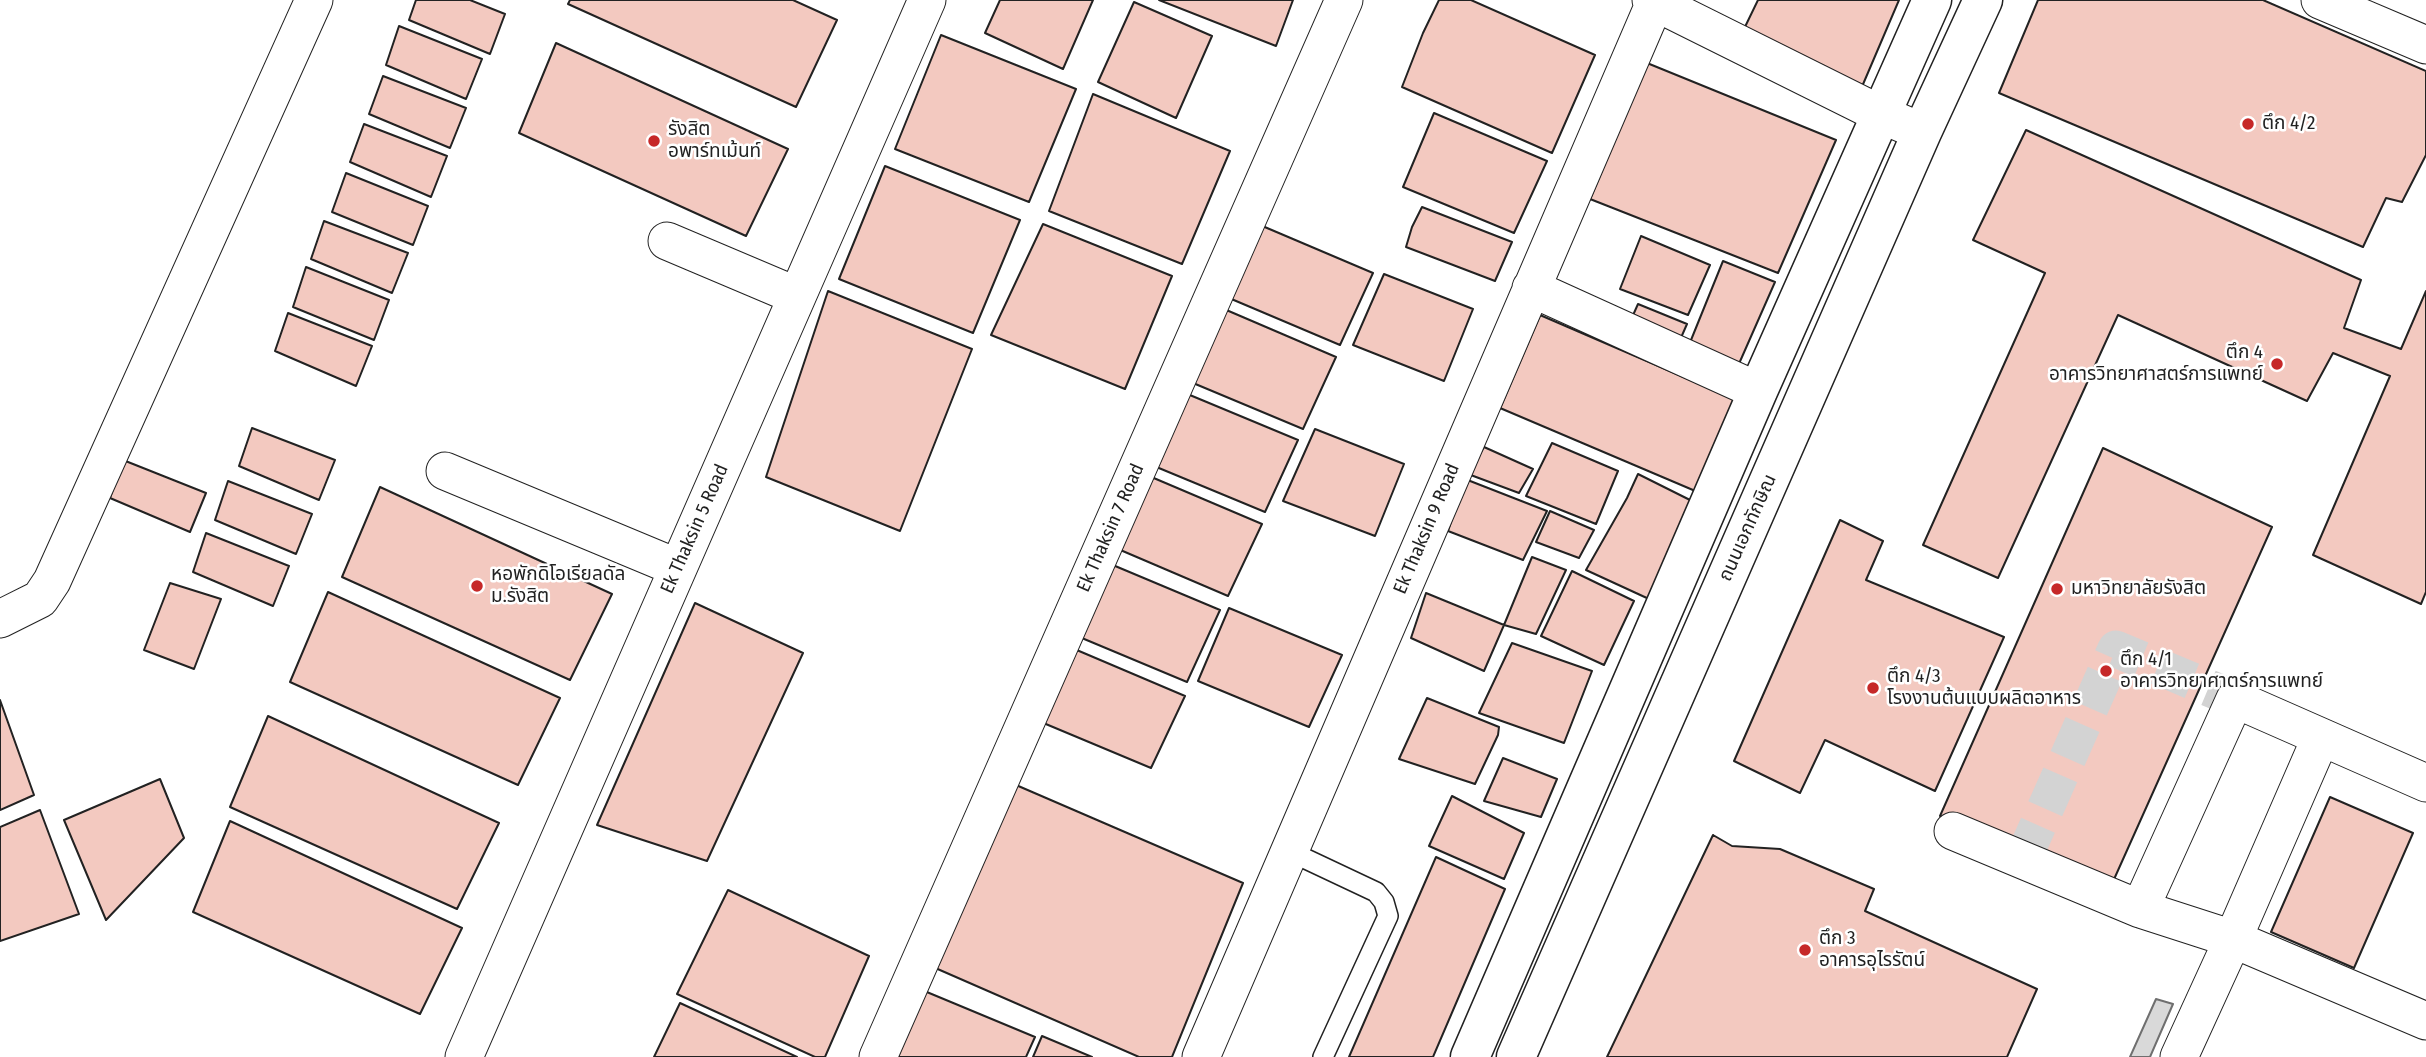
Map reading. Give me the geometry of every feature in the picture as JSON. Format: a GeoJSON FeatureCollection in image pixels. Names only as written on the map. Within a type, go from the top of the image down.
{"type":"FeatureCollection","features":[{"type":"Feature","properties":{"kind":"street"},"geometry":{"type":"LineString","coordinates":[[0,619],[40,599],[52,581],[314,0]]}},
{"type":"Feature","properties":{"kind":"street","name":"Ek Thaksin 5 Road"},"geometry":{"type":"LineString","coordinates":[[464,1057],[927,0]]}},
{"type":"Feature","properties":{"kind":"street","name":"Ek Thaksin 7 Road"},"geometry":{"type":"LineString","coordinates":[[878,1057],[1344,0]]}},
{"type":"Feature","properties":{"kind":"street"},"geometry":{"type":"LineString","coordinates":[[1470,1057],[1758,391],[1933,0]]}},
{"type":"Feature","properties":{"kind":"street","name":"ถนนเอกทักษิณ"},"geometry":{"type":"LineString","coordinates":[[1516,1057],[1922,132],[1983,0]]}},
{"type":"Feature","properties":{"kind":"street"},"geometry":{"type":"LineString","coordinates":[[2320,0],[2426,45]]}},
{"type":"Feature","properties":{"kind":"street"},"geometry":{"type":"LineString","coordinates":[[1653,1],[1880,114],[1922,132]]}},
{"type":"Feature","properties":{"kind":"street","name":"Ek Thaksin 9 Road"},"geometry":{"type":"LineString","coordinates":[[1200,1057],[1653,1]]}},
{"type":"Feature","properties":{"kind":"street"},"geometry":{"type":"LineString","coordinates":[[667,240],[797,296]]}},
{"type":"Feature","properties":{"kind":"street"},"geometry":{"type":"LineString","coordinates":[[1531,288],[1758,391]]}},
{"type":"Feature","properties":{"kind":"street"},"geometry":{"type":"LineString","coordinates":[[445,471],[678,568]]}},
{"type":"Feature","properties":{"kind":"street"},"geometry":{"type":"LineString","coordinates":[[2140,909],[2235,699],[2426,783]]}},
{"type":"Feature","properties":{"kind":"street"},"geometry":{"type":"LineString","coordinates":[[2179,1057],[2321,737]]}},
{"type":"Feature","properties":{"kind":"street"},"geometry":{"type":"LineString","coordinates":[[1953,831],[2140,909],[2232,939],[2426,1021]]}},
{"type":"Feature","properties":{"kind":"lane"},"geometry":{"type":"LineString","coordinates":[[1289,851],[1376,892],[1384,902],[1388,916],[1323,1057]]}},
{"type":"Feature","properties":{"kind":"shaded area"},"geometry":{"type":"Polygon","coordinates":[[[2156,999],[2173,1004],[2150,1057],[2130,1057],[2156,999]]]}},
{"type":"Feature","properties":{"kind":"building"},"geometry":{"type":"Polygon","coordinates":[[[416,0],[470,0],[505,14],[490,54],[409,20],[416,0]]]}},
{"type":"Feature","properties":{"kind":"building"},"geometry":{"type":"Polygon","coordinates":[[[570,0],[793,0],[837,20],[796,107],[568,4],[570,0]]]}},
{"type":"Feature","properties":{"kind":"building"},"geometry":{"type":"Polygon","coordinates":[[[1000,0],[1093,0],[1063,69],[985,33],[1000,0]]]}},
{"type":"Feature","properties":{"kind":"building"},"geometry":{"type":"Polygon","coordinates":[[[1159,0],[1293,0],[1276,46],[1159,0]]]}},
{"type":"Feature","properties":{"kind":"building"},"geometry":{"type":"Polygon","coordinates":[[[1439,0],[1471,0],[1595,55],[1552,153],[1402,87],[1439,0]]]}},
{"type":"Feature","properties":{"kind":"building"},"geometry":{"type":"Polygon","coordinates":[[[1758,0],[1899,0],[1861,89],[1743,31],[1758,0]]]}},
{"type":"Feature","properties":{"kind":"building","name":"ตึก 4/2"},"geometry":{"type":"Polygon","coordinates":[[[2038,0],[2263,0],[2426,71],[2426,155],[2402,202],[2386,198],[2363,247],[1999,93],[2038,0]]]}},
{"type":"Feature","properties":{"kind":"building"},"geometry":{"type":"Polygon","coordinates":[[[1134,2],[1212,36],[1176,118],[1098,82],[1134,2]]]}},
{"type":"Feature","properties":{"kind":"building"},"geometry":{"type":"Polygon","coordinates":[[[399,26],[482,59],[466,99],[386,65],[399,26]]]}},
{"type":"Feature","properties":{"kind":"building"},"geometry":{"type":"Polygon","coordinates":[[[941,35],[1076,89],[1029,202],[895,149],[941,35]]]}},
{"type":"Feature","properties":{"kind":"building","name":"รังสิต อพาร์ทเม้นท์"},"geometry":{"type":"Polygon","coordinates":[[[556,43],[788,149],[746,236],[519,133],[556,43]]]}},
{"type":"Feature","properties":{"kind":"building"},"geometry":{"type":"Polygon","coordinates":[[[1647,63],[1836,140],[1778,273],[1590,199],[1647,63]]]}},
{"type":"Feature","properties":{"kind":"building"},"geometry":{"type":"Polygon","coordinates":[[[383,76],[466,108],[450,148],[369,114],[383,76]]]}},
{"type":"Feature","properties":{"kind":"building"},"geometry":{"type":"Polygon","coordinates":[[[1093,94],[1230,151],[1182,264],[1049,211],[1093,94]]]}},
{"type":"Feature","properties":{"kind":"building"},"geometry":{"type":"Polygon","coordinates":[[[1434,113],[1547,161],[1514,233],[1403,187],[1434,113]]]}},
{"type":"Feature","properties":{"kind":"building"},"geometry":{"type":"Polygon","coordinates":[[[364,124],[447,156],[431,197],[350,162],[364,124]]]}},
{"type":"Feature","properties":{"kind":"building","name":"ตึก 4 อาคารวิทยาศาสตร์การแพทย์"},"geometry":{"type":"Polygon","coordinates":[[[2026,130],[2361,280],[2344,328],[2401,349],[2426,291],[2426,592],[2421,604],[2313,555],[2390,376],[2333,353],[2307,401],[2118,315],[1998,578],[1923,545],[2045,273],[1973,240],[2026,130]]]}},
{"type":"Feature","properties":{"kind":"building"},"geometry":{"type":"Polygon","coordinates":[[[885,166],[1020,220],[973,333],[839,279],[885,166]]]}},
{"type":"Feature","properties":{"kind":"building"},"geometry":{"type":"Polygon","coordinates":[[[346,173],[428,206],[413,245],[332,212],[346,173]]]}},
{"type":"Feature","properties":{"kind":"building"},"geometry":{"type":"Polygon","coordinates":[[[1422,207],[1512,242],[1495,281],[1406,247],[1422,207]]]}},
{"type":"Feature","properties":{"kind":"building"},"geometry":{"type":"Polygon","coordinates":[[[324,221],[408,253],[392,293],[311,259],[324,221]]]}},
{"type":"Feature","properties":{"kind":"building"},"geometry":{"type":"Polygon","coordinates":[[[1043,224],[1172,276],[1125,389],[991,335],[1043,224]]]}},
{"type":"Feature","properties":{"kind":"building"},"geometry":{"type":"Polygon","coordinates":[[[1260,225],[1373,273],[1340,345],[1229,298],[1260,225]]]}},
{"type":"Feature","properties":{"kind":"building"},"geometry":{"type":"Polygon","coordinates":[[[1641,236],[1710,265],[1688,315],[1620,289],[1641,236]]]}},
{"type":"Feature","properties":{"kind":"building"},"geometry":{"type":"Polygon","coordinates":[[[1723,261],[1775,282],[1738,366],[1689,345],[1723,261]]]}},
{"type":"Feature","properties":{"kind":"building"},"geometry":{"type":"Polygon","coordinates":[[[306,267],[389,300],[374,340],[293,307],[306,267]]]}},
{"type":"Feature","properties":{"kind":"building"},"geometry":{"type":"Polygon","coordinates":[[[1384,274],[1473,309],[1444,381],[1353,345],[1384,274]]]}},
{"type":"Feature","properties":{"kind":"building"},"geometry":{"type":"Polygon","coordinates":[[[828,291],[972,349],[900,531],[766,477],[828,291]]]}},
{"type":"Feature","properties":{"kind":"building"},"geometry":{"type":"Polygon","coordinates":[[[1638,304],[1687,324],[1680,340],[1630,322],[1638,304]]]}},
{"type":"Feature","properties":{"kind":"building"},"geometry":{"type":"Polygon","coordinates":[[[1224,309],[1336,357],[1303,429],[1193,383],[1224,309]]]}},
{"type":"Feature","properties":{"kind":"building"},"geometry":{"type":"Polygon","coordinates":[[[288,313],[372,346],[356,386],[275,351],[288,313]]]}},
{"type":"Feature","properties":{"kind":"building"},"geometry":{"type":"Polygon","coordinates":[[[1540,315],[1737,400],[1700,493],[1500,408],[1540,315]]]}},
{"type":"Feature","properties":{"kind":"building"},"geometry":{"type":"Polygon","coordinates":[[[1185,393],[1298,440],[1265,512],[1154,466],[1185,393]]]}},
{"type":"Feature","properties":{"kind":"building"},"geometry":{"type":"Polygon","coordinates":[[[252,428],[335,460],[319,500],[239,466],[252,428]]]}},
{"type":"Feature","properties":{"kind":"building"},"geometry":{"type":"Polygon","coordinates":[[[1315,429],[1404,464],[1375,536],[1283,501],[1315,429]]]}},
{"type":"Feature","properties":{"kind":"building"},"geometry":{"type":"Polygon","coordinates":[[[1552,443],[1618,471],[1596,524],[1526,496],[1552,443]]]}},
{"type":"Feature","properties":{"kind":"building"},"geometry":{"type":"Polygon","coordinates":[[[1484,447],[1533,469],[1519,493],[1468,474],[1484,447]]]}},
{"type":"Feature","properties":{"kind":"building","name":"ตึก 4/1 อาคารวิทยาศาตร์การแพทย์"},"geometry":{"type":"Polygon","coordinates":[[[2103,448],[2272,527],[2111,886],[1940,816],[2103,448]]]}},
{"type":"Feature","properties":{"kind":"building"},"geometry":{"type":"Polygon","coordinates":[[[123,460],[206,493],[190,532],[110,498],[123,460]]]}},
{"type":"Feature","properties":{"kind":"building"},"geometry":{"type":"Polygon","coordinates":[[[1638,474],[1694,502],[1649,599],[1586,570],[1638,474]]]}},
{"type":"Feature","properties":{"kind":"building"},"geometry":{"type":"Polygon","coordinates":[[[1149,476],[1262,524],[1228,596],[1118,549],[1149,476]]]}},
{"type":"Feature","properties":{"kind":"building"},"geometry":{"type":"Polygon","coordinates":[[[1465,479],[1547,511],[1523,560],[1448,531],[1465,479]]]}},
{"type":"Feature","properties":{"kind":"building"},"geometry":{"type":"Polygon","coordinates":[[[228,481],[312,514],[296,554],[215,520],[228,481]]]}},
{"type":"Feature","properties":{"kind":"building","name":"หอพักดิโอเรียลดัล ม.รังสิต"},"geometry":{"type":"Polygon","coordinates":[[[380,487],[612,594],[570,680],[342,577],[380,487]]]}},
{"type":"Feature","properties":{"kind":"building"},"geometry":{"type":"Polygon","coordinates":[[[1550,511],[1594,530],[1579,558],[1536,542],[1550,511]]]}},
{"type":"Feature","properties":{"kind":"building","name":"ตึก 4/3 โรงงานต้นแบบผลิตอาหาร"},"geometry":{"type":"Polygon","coordinates":[[[1840,520],[1883,541],[1866,580],[2004,637],[1935,791],[1825,740],[1800,793],[1734,761],[1840,520]]]}},
{"type":"Feature","properties":{"kind":"building"},"geometry":{"type":"Polygon","coordinates":[[[206,533],[289,566],[273,606],[193,572],[206,533]]]}},
{"type":"Feature","properties":{"kind":"building"},"geometry":{"type":"Polygon","coordinates":[[[1532,557],[1566,570],[1536,634],[1504,625],[1532,557]]]}},
{"type":"Feature","properties":{"kind":"building"},"geometry":{"type":"Polygon","coordinates":[[[1108,563],[1220,610],[1187,682],[1077,636],[1108,563]]]}},
{"type":"Feature","properties":{"kind":"building"},"geometry":{"type":"Polygon","coordinates":[[[1572,571],[1634,601],[1604,665],[1541,636],[1572,571]]]}},
{"type":"Feature","properties":{"kind":"building"},"geometry":{"type":"Polygon","coordinates":[[[170,583],[221,599],[194,669],[144,650],[170,583]]]}},
{"type":"Feature","properties":{"kind":"building"},"geometry":{"type":"Polygon","coordinates":[[[328,592],[560,698],[518,785],[290,682],[328,592]]]}},
{"type":"Feature","properties":{"kind":"building"},"geometry":{"type":"Polygon","coordinates":[[[1426,593],[1504,625],[1484,671],[1411,638],[1426,593]]]}},
{"type":"Feature","properties":{"kind":"building"},"geometry":{"type":"Polygon","coordinates":[[[695,603],[803,653],[707,861],[597,825],[695,603]]]}},
{"type":"Feature","properties":{"kind":"building"},"geometry":{"type":"Polygon","coordinates":[[[1229,608],[1342,655],[1309,727],[1198,681],[1229,608]]]}},
{"type":"Feature","properties":{"kind":"building"},"geometry":{"type":"Polygon","coordinates":[[[1512,643],[1592,671],[1564,743],[1479,713],[1512,643]]]}},
{"type":"Feature","properties":{"kind":"building"},"geometry":{"type":"Polygon","coordinates":[[[1072,648],[1185,696],[1151,768],[1041,722],[1072,648]]]}},
{"type":"Feature","properties":{"kind":"building"},"geometry":{"type":"Polygon","coordinates":[[[1427,698],[1499,727],[1498,735],[1475,784],[1399,759],[1427,698]]]}},
{"type":"Feature","properties":{"kind":"building"},"geometry":{"type":"Polygon","coordinates":[[[0,700],[34,795],[0,810],[0,700]]]}},
{"type":"Feature","properties":{"kind":"building"},"geometry":{"type":"Polygon","coordinates":[[[268,716],[499,823],[457,909],[230,807],[268,716]]]}},
{"type":"Feature","properties":{"kind":"building"},"geometry":{"type":"Polygon","coordinates":[[[1503,758],[1557,779],[1541,817],[1484,801],[1503,758]]]}},
{"type":"Feature","properties":{"kind":"building"},"geometry":{"type":"Polygon","coordinates":[[[160,779],[184,838],[106,920],[64,820],[160,779]]]}},
{"type":"Feature","properties":{"kind":"building"},"geometry":{"type":"Polygon","coordinates":[[[1016,785],[1243,883],[1172,1057],[1139,1057],[933,967],[1016,785]]]}},
{"type":"Feature","properties":{"kind":"building"},"geometry":{"type":"Polygon","coordinates":[[[1452,796],[1524,833],[1504,879],[1429,846],[1452,796]]]}},
{"type":"Feature","properties":{"kind":"building"},"geometry":{"type":"Polygon","coordinates":[[[2330,797],[2413,833],[2354,968],[2271,932],[2330,797]]]}},
{"type":"Feature","properties":{"kind":"building"},"geometry":{"type":"Polygon","coordinates":[[[40,810],[79,914],[0,941],[0,827],[40,810]]]}},
{"type":"Feature","properties":{"kind":"building"},"geometry":{"type":"Polygon","coordinates":[[[230,821],[462,928],[420,1014],[193,912],[230,821]]]}},
{"type":"Feature","properties":{"kind":"building","name":"ตึก 3 อาคารอุไรรัตน์"},"geometry":{"type":"Polygon","coordinates":[[[1713,835],[1732,846],[1780,849],[1874,889],[1865,911],[2037,989],[2007,1057],[1607,1057],[1713,835]]]}},
{"type":"Feature","properties":{"kind":"building"},"geometry":{"type":"Polygon","coordinates":[[[1436,857],[1505,889],[1433,1057],[1349,1057],[1436,857]]]}},
{"type":"Feature","properties":{"kind":"building"},"geometry":{"type":"Polygon","coordinates":[[[728,890],[869,956],[825,1057],[815,1057],[677,994],[728,890]]]}},
{"type":"Feature","properties":{"kind":"building"},"geometry":{"type":"Polygon","coordinates":[[[922,990],[1035,1037],[1026,1057],[894,1057],[922,990]]]}},
{"type":"Feature","properties":{"kind":"building"},"geometry":{"type":"Polygon","coordinates":[[[680,1003],[797,1057],[654,1057],[680,1003]]]}},
{"type":"Feature","properties":{"kind":"building"},"geometry":{"type":"Polygon","coordinates":[[[1042,1036],[1092,1057],[1033,1057],[1042,1036]]]}},
{"type":"Feature","properties":{"kind":"tunnel"},"geometry":{"type":"LineString","coordinates":[[2023,859],[2116,649],[2235,699]]}},
{"type":"Feature","properties":{"kind":"place","name":"ตึก 4/2"},"geometry":{"type":"Point","coordinates":[2248,124]}},
{"type":"Feature","properties":{"kind":"place","name":"รังสิต อพาร์ทเม้นท์"},"geometry":{"type":"Point","coordinates":[654,141]}},
{"type":"Feature","properties":{"kind":"place","name":"ตึก 4 อาคารวิทยาศาสตร์การแพทย์"},"geometry":{"type":"Point","coordinates":[2277,364]}},
{"type":"Feature","properties":{"kind":"place","name":"หอพักดิโอเรียลดัล ม.รังสิต"},"geometry":{"type":"Point","coordinates":[477,586]}},
{"type":"Feature","properties":{"kind":"place","name":"มหาวิทยาลัยรังสิต"},"geometry":{"type":"Point","coordinates":[2057,589]}},
{"type":"Feature","properties":{"kind":"place","name":"ตึก 4/1 อาคารวิทยาศาตร์การแพทย์"},"geometry":{"type":"Point","coordinates":[2106,671]}},
{"type":"Feature","properties":{"kind":"place","name":"ตึก 4/3 โรงงานต้นแบบผลิตอาหาร"},"geometry":{"type":"Point","coordinates":[1873,688]}},
{"type":"Feature","properties":{"kind":"place","name":"ตึก 3 อาคารอุไรรัตน์"},"geometry":{"type":"Point","coordinates":[1805,950]}}]}
